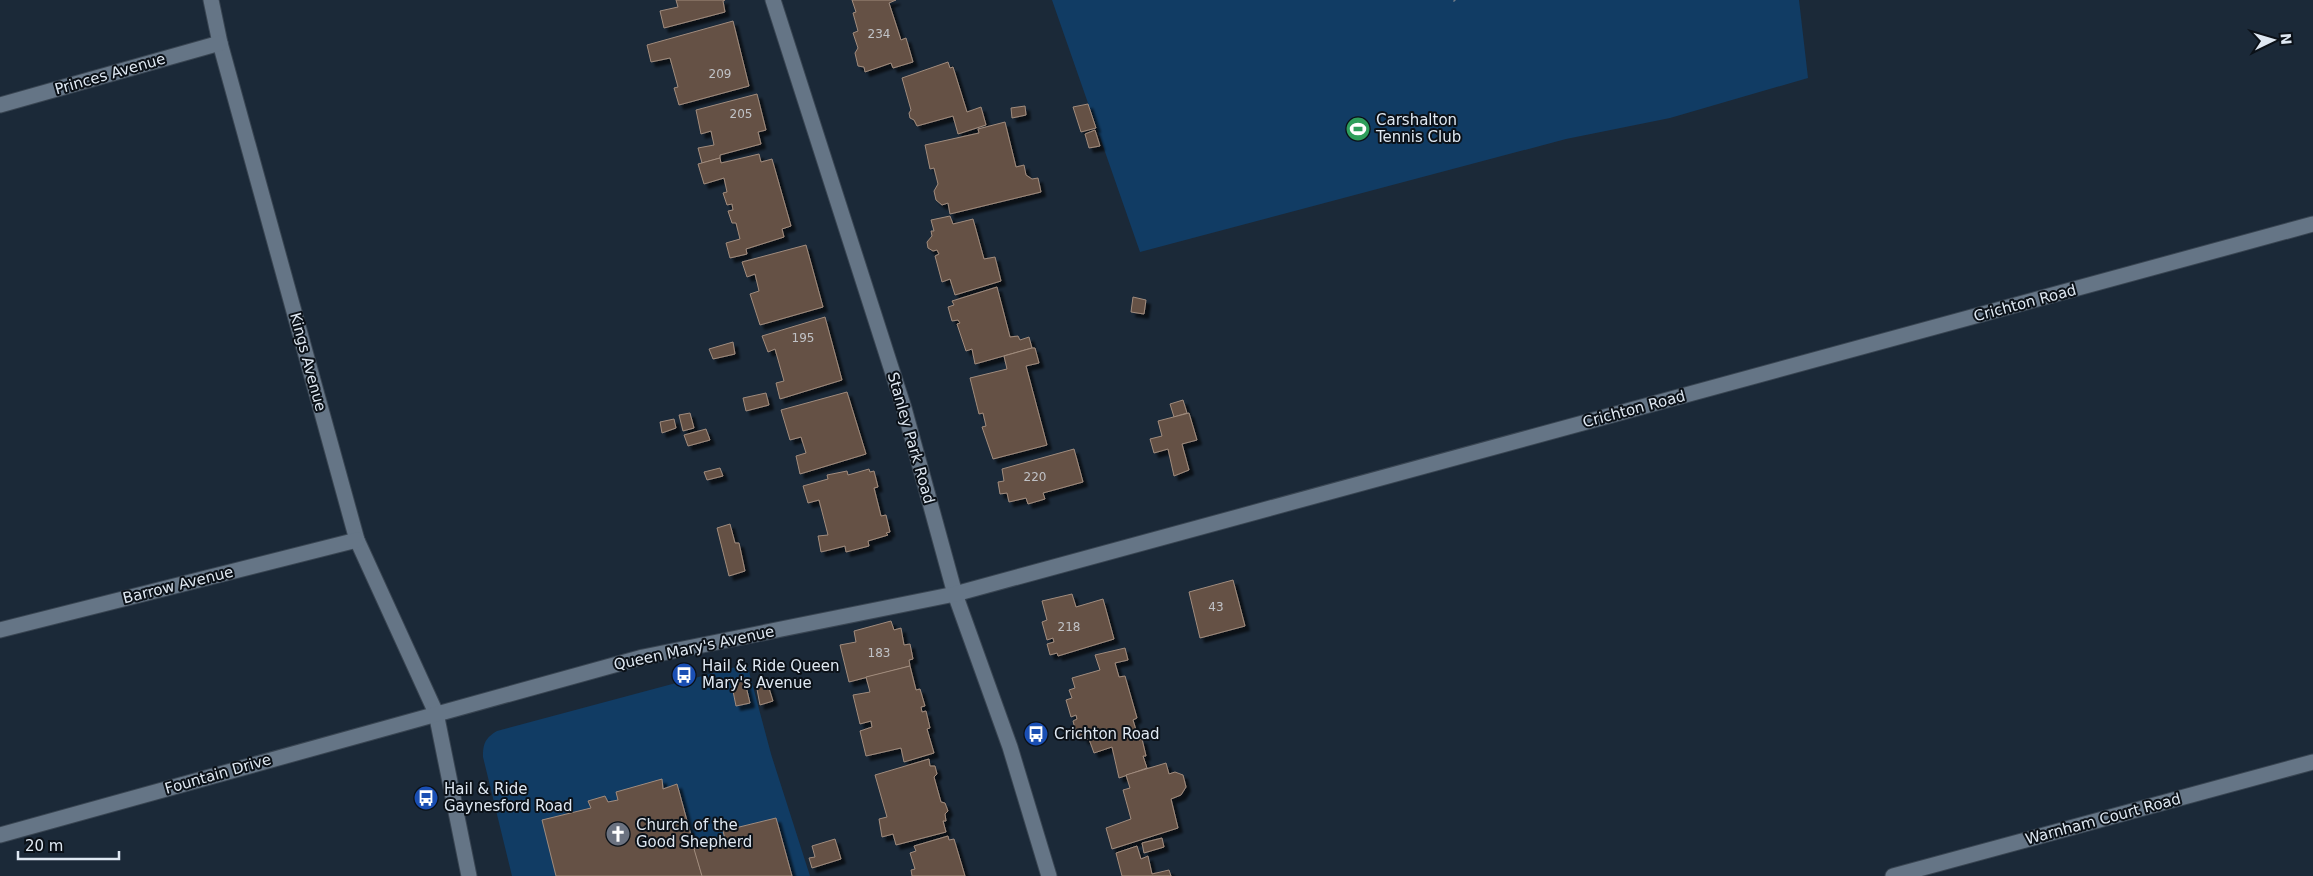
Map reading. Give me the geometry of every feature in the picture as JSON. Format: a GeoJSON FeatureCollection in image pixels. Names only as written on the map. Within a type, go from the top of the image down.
{"type":"FeatureCollection","features":[{"type":"Feature","properties":{"kind":"street","name":"Kings Avenue"},"geometry":{"type":"LineString","coordinates":[[211,0],[220,43],[357,540],[436,713],[469,876]]}},
{"type":"Feature","properties":{"kind":"street","name":"Stanley Park Road"},"geometry":{"type":"LineString","coordinates":[[774,0],[904,408],[955,594],[1010,747],[1049,876]]}},
{"type":"Feature","properties":{"kind":"street","name":"Princes Avenue"},"geometry":{"type":"LineString","coordinates":[[0,104],[220,43]]}},
{"type":"Feature","properties":{"kind":"street","name":"Crichton Road"},"geometry":{"type":"LineString","coordinates":[[955,594],[2313,224]]}},
{"type":"Feature","properties":{"kind":"street","name":"Barrow Avenue"},"geometry":{"type":"LineString","coordinates":[[0,630],[357,540]]}},
{"type":"Feature","properties":{"kind":"street","name":"Queen Mary's Avenue"},"geometry":{"type":"LineString","coordinates":[[436,713],[643,657],[955,594]]}},
{"type":"Feature","properties":{"kind":"street","name":"Fountain Drive"},"geometry":{"type":"LineString","coordinates":[[0,835],[436,713]]}},
{"type":"Feature","properties":{"kind":"street","name":"Warnham Court Road"},"geometry":{"type":"LineString","coordinates":[[1893,876],[2313,762]]}},
{"type":"Feature","properties":{"kind":"shaded area","name":"Carshalton Tennis Club"},"geometry":{"type":"Polygon","coordinates":[[[1052,0],[1799,0],[1808,78],[1670,118],[1566,139],[1140,252],[1052,0]]]}},
{"type":"Feature","properties":{"kind":"shaded area"},"geometry":{"type":"Polygon","coordinates":[[[747,664],[771,754],[810,876],[512,876],[483,757],[484,745],[490,736],[497,731],[747,664]]]}},
{"type":"Feature","properties":{"kind":"building"},"geometry":{"type":"Polygon","coordinates":[[[676,0],[725,0],[723,1],[725,12],[664,28],[660,11],[678,7],[676,0]]]}},
{"type":"Feature","properties":{"kind":"building"},"geometry":{"type":"Polygon","coordinates":[[[852,0],[896,0],[889,3],[901,40],[906,38],[913,62],[893,68],[891,63],[865,72],[864,67],[858,66],[855,53],[858,48],[853,33],[858,31],[853,13],[856,12],[852,0]]]}},
{"type":"Feature","properties":{"kind":"building"},"geometry":{"type":"Polygon","coordinates":[[[733,21],[749,86],[679,105],[674,88],[678,87],[670,58],[651,62],[647,45],[733,21]]]}},
{"type":"Feature","properties":{"kind":"building"},"geometry":{"type":"Polygon","coordinates":[[[948,62],[950,68],[953,67],[967,112],[981,107],[986,125],[958,134],[953,116],[917,126],[914,120],[910,118],[909,113],[911,110],[902,78],[948,62]]]}},
{"type":"Feature","properties":{"kind":"building"},"geometry":{"type":"Polygon","coordinates":[[[757,94],[766,130],[758,132],[761,144],[720,155],[720,158],[702,163],[698,148],[714,145],[711,131],[701,134],[696,110],[757,94]]]}},
{"type":"Feature","properties":{"kind":"building"},"geometry":{"type":"Polygon","coordinates":[[[1088,104],[1096,128],[1081,132],[1073,107],[1088,104]]]}},
{"type":"Feature","properties":{"kind":"building"},"geometry":{"type":"Polygon","coordinates":[[[1025,106],[1026,115],[1012,118],[1011,108],[1025,106]]]}},
{"type":"Feature","properties":{"kind":"building"},"geometry":{"type":"Polygon","coordinates":[[[1005,122],[1016,167],[1024,165],[1026,175],[1032,179],[1038,178],[1041,192],[950,214],[948,203],[942,205],[936,200],[934,191],[938,184],[934,168],[930,169],[925,145],[979,133],[978,129],[1005,122]]]}},
{"type":"Feature","properties":{"kind":"building"},"geometry":{"type":"Polygon","coordinates":[[[1095,130],[1100,146],[1089,148],[1085,134],[1095,130]]]}},
{"type":"Feature","properties":{"kind":"building"},"geometry":{"type":"Polygon","coordinates":[[[759,154],[761,162],[772,159],[791,226],[782,229],[784,237],[746,249],[747,254],[730,258],[726,243],[740,239],[736,223],[732,223],[728,211],[733,210],[732,204],[727,205],[723,193],[727,192],[724,178],[704,184],[698,164],[720,158],[721,163],[759,154]]]}},
{"type":"Feature","properties":{"kind":"building"},"geometry":{"type":"Polygon","coordinates":[[[950,216],[953,224],[973,219],[984,259],[995,257],[1001,281],[955,295],[950,279],[942,282],[935,256],[939,254],[937,250],[933,251],[928,248],[927,242],[932,236],[931,231],[934,231],[931,220],[950,216]]]}},
{"type":"Feature","properties":{"kind":"building"},"geometry":{"type":"Polygon","coordinates":[[[806,245],[823,307],[760,325],[750,294],[759,291],[755,274],[747,277],[742,262],[806,245]]]}},
{"type":"Feature","properties":{"kind":"building"},"geometry":{"type":"Polygon","coordinates":[[[997,287],[1010,337],[1018,336],[1020,340],[1029,337],[1032,348],[975,364],[972,349],[966,351],[957,324],[960,323],[958,320],[952,321],[948,307],[954,305],[952,301],[997,287]]]}},
{"type":"Feature","properties":{"kind":"building"},"geometry":{"type":"Polygon","coordinates":[[[1133,297],[1146,300],[1144,314],[1131,312],[1133,297]]]}},
{"type":"Feature","properties":{"kind":"building"},"geometry":{"type":"Polygon","coordinates":[[[825,317],[842,380],[780,399],[776,383],[784,381],[775,349],[768,352],[762,336],[825,317]]]}},
{"type":"Feature","properties":{"kind":"building"},"geometry":{"type":"Polygon","coordinates":[[[733,342],[735,354],[713,359],[709,349],[733,342]]]}},
{"type":"Feature","properties":{"kind":"building"},"geometry":{"type":"Polygon","coordinates":[[[1035,348],[1039,363],[1026,366],[1047,445],[993,459],[982,427],[986,426],[983,413],[979,414],[970,378],[1007,369],[1004,356],[1035,348]]]}},
{"type":"Feature","properties":{"kind":"building"},"geometry":{"type":"Polygon","coordinates":[[[847,392],[866,454],[800,474],[796,456],[806,453],[801,437],[790,440],[781,410],[847,392]]]}},
{"type":"Feature","properties":{"kind":"building"},"geometry":{"type":"Polygon","coordinates":[[[766,393],[769,405],[746,411],[743,398],[766,393]]]}},
{"type":"Feature","properties":{"kind":"building"},"geometry":{"type":"Polygon","coordinates":[[[1183,400],[1187,413],[1174,417],[1170,404],[1183,400]]]}},
{"type":"Feature","properties":{"kind":"building"},"geometry":{"type":"Polygon","coordinates":[[[690,413],[694,428],[683,431],[679,415],[690,413]]]}},
{"type":"Feature","properties":{"kind":"building"},"geometry":{"type":"Polygon","coordinates":[[[1189,413],[1197,440],[1182,444],[1189,470],[1174,476],[1168,449],[1154,453],[1150,439],[1162,436],[1158,421],[1189,413]]]}},
{"type":"Feature","properties":{"kind":"building"},"geometry":{"type":"Polygon","coordinates":[[[674,419],[676,428],[662,433],[660,422],[674,419]]]}},
{"type":"Feature","properties":{"kind":"building"},"geometry":{"type":"Polygon","coordinates":[[[706,429],[710,440],[688,446],[684,435],[706,429]]]}},
{"type":"Feature","properties":{"kind":"building"},"geometry":{"type":"Polygon","coordinates":[[[1074,449],[1083,482],[1043,493],[1045,499],[1028,504],[1026,498],[1009,502],[1007,493],[1000,494],[998,482],[1004,481],[1002,469],[1074,449]]]}},
{"type":"Feature","properties":{"kind":"building"},"geometry":{"type":"Polygon","coordinates":[[[720,468],[723,476],[707,480],[704,472],[720,468]]]}},
{"type":"Feature","properties":{"kind":"building"},"geometry":{"type":"Polygon","coordinates":[[[869,469],[870,472],[874,471],[878,487],[874,488],[881,516],[886,515],[890,532],[886,533],[888,535],[868,541],[869,546],[846,552],[845,546],[821,552],[818,536],[828,535],[819,500],[808,503],[803,486],[828,479],[827,475],[847,471],[848,475],[869,469]]]}},
{"type":"Feature","properties":{"kind":"building"},"geometry":{"type":"Polygon","coordinates":[[[730,524],[735,543],[739,543],[745,571],[729,576],[717,528],[730,524]]]}},
{"type":"Feature","properties":{"kind":"building"},"geometry":{"type":"Polygon","coordinates":[[[1233,580],[1245,626],[1200,638],[1189,592],[1233,580]]]}},
{"type":"Feature","properties":{"kind":"building"},"geometry":{"type":"Polygon","coordinates":[[[1072,594],[1076,607],[1103,599],[1114,639],[1058,656],[1057,653],[1050,655],[1047,644],[1054,642],[1053,638],[1047,640],[1042,622],[1047,620],[1042,601],[1072,594]]]}},
{"type":"Feature","properties":{"kind":"building"},"geometry":{"type":"Polygon","coordinates":[[[891,621],[894,630],[901,628],[904,645],[910,644],[913,659],[909,660],[910,666],[849,682],[840,645],[856,642],[854,631],[891,621]]]}},
{"type":"Feature","properties":{"kind":"building"},"geometry":{"type":"Polygon","coordinates":[[[1125,648],[1128,660],[1115,663],[1119,677],[1125,676],[1137,718],[1133,720],[1139,740],[1142,739],[1146,756],[1143,756],[1147,768],[1119,778],[1112,747],[1094,753],[1089,739],[1084,740],[1082,735],[1077,736],[1073,721],[1077,719],[1076,715],[1071,717],[1066,700],[1072,698],[1069,690],[1075,688],[1072,678],[1100,670],[1095,655],[1125,648]]]}},
{"type":"Feature","properties":{"kind":"building"},"geometry":{"type":"Polygon","coordinates":[[[910,666],[916,690],[920,689],[925,706],[921,707],[922,712],[926,711],[930,728],[927,729],[934,753],[904,762],[901,748],[866,756],[860,731],[872,727],[871,721],[860,724],[853,695],[870,692],[866,677],[910,666]]]}},
{"type":"Feature","properties":{"kind":"building"},"geometry":{"type":"Polygon","coordinates":[[[744,678],[750,703],[736,706],[731,681],[744,678]]]}},
{"type":"Feature","properties":{"kind":"building"},"geometry":{"type":"Polygon","coordinates":[[[767,682],[773,701],[760,705],[756,684],[767,682]]]}},
{"type":"Feature","properties":{"kind":"building"},"geometry":{"type":"Polygon","coordinates":[[[929,759],[930,766],[935,766],[937,774],[934,777],[941,802],[945,803],[948,811],[945,814],[946,821],[943,821],[946,832],[896,845],[893,834],[882,837],[879,819],[887,817],[875,775],[929,759]]]}},
{"type":"Feature","properties":{"kind":"building"},"geometry":{"type":"Polygon","coordinates":[[[1166,763],[1169,774],[1175,772],[1183,775],[1186,787],[1181,795],[1171,799],[1178,828],[1112,849],[1106,828],[1131,819],[1123,790],[1130,788],[1126,775],[1166,763]]]}},
{"type":"Feature","properties":{"kind":"building","name":"Church of the Good Shepherd"},"geometry":{"type":"Polygon","coordinates":[[[662,779],[663,789],[677,784],[702,876],[556,876],[542,820],[591,808],[588,801],[605,796],[608,802],[618,800],[616,792],[662,779]]]}},
{"type":"Feature","properties":{"kind":"building"},"geometry":{"type":"Polygon","coordinates":[[[776,818],[792,876],[702,876],[694,849],[725,839],[723,831],[776,818]]]}},
{"type":"Feature","properties":{"kind":"building"},"geometry":{"type":"Polygon","coordinates":[[[948,836],[949,840],[954,839],[965,876],[912,876],[911,870],[915,869],[910,853],[916,851],[914,846],[948,836]]]}},
{"type":"Feature","properties":{"kind":"building"},"geometry":{"type":"Polygon","coordinates":[[[1162,838],[1164,847],[1144,853],[1142,843],[1162,838]]]}},
{"type":"Feature","properties":{"kind":"building"},"geometry":{"type":"Polygon","coordinates":[[[835,839],[841,859],[812,868],[809,858],[815,857],[812,846],[835,839]]]}},
{"type":"Feature","properties":{"kind":"building"},"geometry":{"type":"Polygon","coordinates":[[[1137,846],[1141,859],[1148,856],[1152,874],[1169,870],[1171,876],[1122,876],[1116,853],[1137,846]]]}},
{"type":"Feature","properties":{"kind":"place","name":"Carshalton Tennis Club"},"geometry":{"type":"Point","coordinates":[1358,129]}},
{"type":"Feature","properties":{"kind":"place","name":"Hail & Ride Queen Mary's Avenue"},"geometry":{"type":"Point","coordinates":[684,675]}},
{"type":"Feature","properties":{"kind":"place","name":"Crichton Road"},"geometry":{"type":"Point","coordinates":[1036,734]}},
{"type":"Feature","properties":{"kind":"place","name":"Hail & Ride Gaynesford Road"},"geometry":{"type":"Point","coordinates":[426,798]}},
{"type":"Feature","properties":{"kind":"place","name":"Church of the Good Shepherd"},"geometry":{"type":"Point","coordinates":[618,834]}}]}
